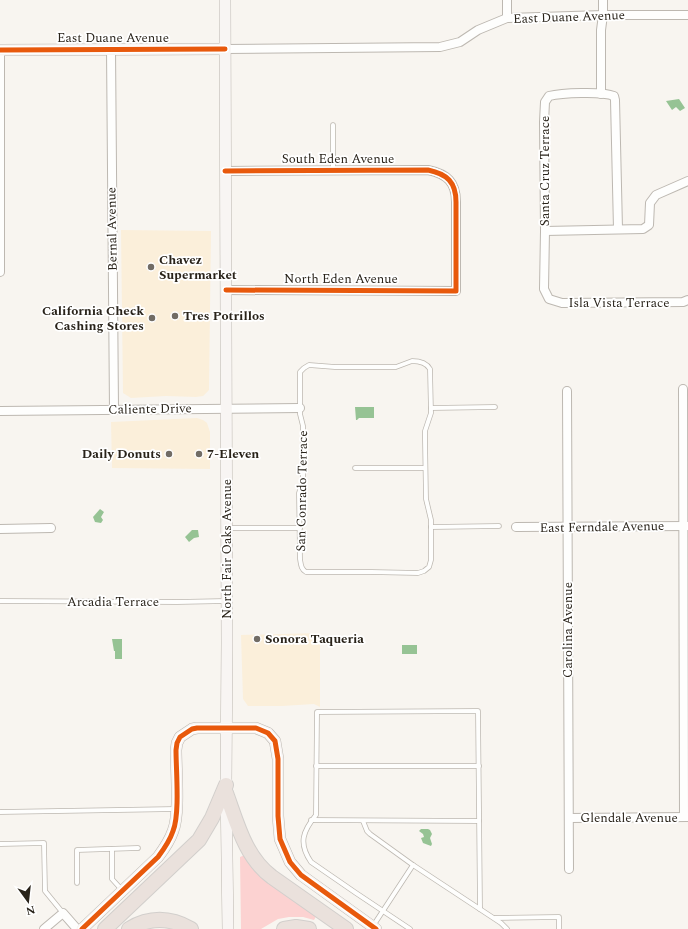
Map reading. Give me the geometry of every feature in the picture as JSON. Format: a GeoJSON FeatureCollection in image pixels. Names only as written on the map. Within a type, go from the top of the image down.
{"type":"FeatureCollection","features":[{"type":"Feature","properties":{"kind":"highway"},"geometry":{"type":"LineString","coordinates":[[105,929],[199,840],[226,789]]}},
{"type":"Feature","properties":{"kind":"highway"},"geometry":{"type":"LineString","coordinates":[[226,789],[248,849],[260,867],[346,929]]}},
{"type":"Feature","properties":{"kind":"highway"},"geometry":{"type":"LineString","coordinates":[[128,929],[141,922],[158,920],[175,921],[191,929]]}},
{"type":"Feature","properties":{"kind":"highway"},"geometry":{"type":"LineString","coordinates":[[284,929],[310,929]]}},
{"type":"Feature","properties":{"kind":"main road","name":"North Fair Oaks Avenue"},"geometry":{"type":"LineString","coordinates":[[225,0],[227,601],[226,789],[228,929]]}},
{"type":"Feature","properties":{"kind":"main road","name":"East Duane Avenue"},"geometry":{"type":"LineString","coordinates":[[0,50],[225,49]]}},
{"type":"Feature","properties":{"kind":"main road"},"geometry":{"type":"LineString","coordinates":[[82,929],[158,857],[168,843],[174,829],[176,809],[176,750],[180,737],[192,729],[226,727],[262,729],[275,741],[278,758],[278,828],[280,839],[290,862],[300,875],[374,928]]}},
{"type":"Feature","properties":{"kind":"street"},"geometry":{"type":"LineString","coordinates":[[507,0],[507,18]]}},
{"type":"Feature","properties":{"kind":"street"},"geometry":{"type":"LineString","coordinates":[[603,0],[601,30],[601,94],[614,96],[615,100],[618,229]]}},
{"type":"Feature","properties":{"kind":"street","name":"East Duane Avenue"},"geometry":{"type":"LineString","coordinates":[[225,49],[440,47],[460,42],[478,30],[507,18],[603,15],[688,15]]}},
{"type":"Feature","properties":{"kind":"street","name":"Bernal Avenue"},"geometry":{"type":"LineString","coordinates":[[111,49],[114,409]]}},
{"type":"Feature","properties":{"kind":"street"},"geometry":{"type":"LineString","coordinates":[[0,50],[0,272]]}},
{"type":"Feature","properties":{"kind":"street","name":"Santa Cruz Terrace"},"geometry":{"type":"LineString","coordinates":[[549,299],[544,289],[545,102],[549,96],[555,94],[601,94]]}},
{"type":"Feature","properties":{"kind":"street","name":"South Eden Avenue"},"geometry":{"type":"LineString","coordinates":[[225,171],[428,170],[437,172],[449,179],[456,195],[456,291]]}},
{"type":"Feature","properties":{"kind":"street"},"geometry":{"type":"LineString","coordinates":[[545,231],[644,229],[649,225],[650,203],[656,194],[688,181]]}},
{"type":"Feature","properties":{"kind":"street","name":"North Eden Avenue"},"geometry":{"type":"LineString","coordinates":[[226,290],[456,291]]}},
{"type":"Feature","properties":{"kind":"street","name":"Isla Vista Terrace"},"geometry":{"type":"LineString","coordinates":[[549,299],[562,303],[683,302],[688,300]]}},
{"type":"Feature","properties":{"kind":"street"},"geometry":{"type":"LineString","coordinates":[[683,389],[686,526],[686,817]]}},
{"type":"Feature","properties":{"kind":"street","name":"Carolina Avenue"},"geometry":{"type":"LineString","coordinates":[[567,391],[570,869]]}},
{"type":"Feature","properties":{"kind":"street","name":"Caliente Drive"},"geometry":{"type":"LineString","coordinates":[[0,411],[300,408]]}},
{"type":"Feature","properties":{"kind":"street","name":"East Ferndale Avenue"},"geometry":{"type":"LineString","coordinates":[[516,527],[686,526]]}},
{"type":"Feature","properties":{"kind":"street"},"geometry":{"type":"LineString","coordinates":[[0,528],[51,528]]}},
{"type":"Feature","properties":{"kind":"street","name":"Glendale Avenue"},"geometry":{"type":"LineString","coordinates":[[569,818],[686,817]]}},
{"type":"Feature","properties":{"kind":"street"},"geometry":{"type":"LineString","coordinates":[[44,929],[63,913],[77,929]]}},
{"type":"Feature","properties":{"kind":"lane"},"geometry":{"type":"LineString","coordinates":[[333,125],[333,170]]}},
{"type":"Feature","properties":{"kind":"lane","name":"San Conrado Terrace"},"geometry":{"type":"LineString","coordinates":[[412,361],[423,362],[428,365],[430,368],[431,413],[425,431],[425,468],[426,499],[431,527],[431,560],[429,567],[424,571],[418,573],[306,572],[303,570],[301,566],[299,493],[304,480],[303,426],[300,408],[300,372],[309,365],[335,367],[396,367],[412,361]]}},
{"type":"Feature","properties":{"kind":"lane"},"geometry":{"type":"LineString","coordinates":[[431,408],[495,407]]}},
{"type":"Feature","properties":{"kind":"lane"},"geometry":{"type":"LineString","coordinates":[[355,468],[425,468]]}},
{"type":"Feature","properties":{"kind":"lane"},"geometry":{"type":"LineString","coordinates":[[431,527],[499,526]]}},
{"type":"Feature","properties":{"kind":"lane"},"geometry":{"type":"LineString","coordinates":[[226,528],[300,528]]}},
{"type":"Feature","properties":{"kind":"lane","name":"Arcadia Terrace"},"geometry":{"type":"LineString","coordinates":[[0,602],[227,601]]}},
{"type":"Feature","properties":{"kind":"lane"},"geometry":{"type":"LineString","coordinates":[[410,929],[311,862],[306,854],[304,838],[306,828],[316,814],[317,712],[478,711],[480,909]]}},
{"type":"Feature","properties":{"kind":"lane"},"geometry":{"type":"LineString","coordinates":[[316,766],[479,766]]}},
{"type":"Feature","properties":{"kind":"lane"},"geometry":{"type":"LineString","coordinates":[[0,812],[176,809]]}},
{"type":"Feature","properties":{"kind":"lane"},"geometry":{"type":"LineString","coordinates":[[311,820],[479,821]]}},
{"type":"Feature","properties":{"kind":"lane"},"geometry":{"type":"LineString","coordinates":[[363,821],[367,831],[370,834],[413,865],[494,918],[506,929]]}},
{"type":"Feature","properties":{"kind":"lane"},"geometry":{"type":"LineString","coordinates":[[0,844],[44,842],[45,891],[63,913]]}},
{"type":"Feature","properties":{"kind":"lane"},"geometry":{"type":"LineString","coordinates":[[77,883],[77,850],[138,848]]}},
{"type":"Feature","properties":{"kind":"lane"},"geometry":{"type":"LineString","coordinates":[[112,849],[112,879],[122,891]]}},
{"type":"Feature","properties":{"kind":"lane"},"geometry":{"type":"LineString","coordinates":[[374,928],[383,910],[413,865]]}},
{"type":"Feature","properties":{"kind":"lane"},"geometry":{"type":"LineString","coordinates":[[494,918],[559,917],[560,929]]}},
{"type":"Feature","properties":{"kind":"shaded area"},"geometry":{"type":"Polygon","coordinates":[[[679,99],[685,108],[680,111],[676,107],[672,110],[666,101],[679,99]]]}},
{"type":"Feature","properties":{"kind":"shaded area"},"geometry":{"type":"Polygon","coordinates":[[[121,230],[211,231],[209,390],[203,396],[131,398],[123,393],[121,230]]]}},
{"type":"Feature","properties":{"kind":"shaded area"},"geometry":{"type":"Polygon","coordinates":[[[355,407],[374,407],[374,418],[359,418],[356,420],[355,407]]]}},
{"type":"Feature","properties":{"kind":"shaded area"},"geometry":{"type":"Polygon","coordinates":[[[197,418],[207,423],[210,432],[210,469],[112,468],[111,422],[197,418]]]}},
{"type":"Feature","properties":{"kind":"shaded area"},"geometry":{"type":"Polygon","coordinates":[[[100,509],[104,512],[101,517],[103,520],[101,523],[95,522],[93,517],[100,509]]]}},
{"type":"Feature","properties":{"kind":"shaded area"},"geometry":{"type":"Polygon","coordinates":[[[192,530],[198,530],[199,537],[194,538],[189,542],[185,537],[192,530]]]}},
{"type":"Feature","properties":{"kind":"shaded area"},"geometry":{"type":"Polygon","coordinates":[[[320,633],[320,707],[314,704],[248,706],[243,699],[241,635],[320,633]]]}},
{"type":"Feature","properties":{"kind":"shaded area"},"geometry":{"type":"Polygon","coordinates":[[[112,639],[122,639],[122,659],[115,659],[112,639]]]}},
{"type":"Feature","properties":{"kind":"shaded area"},"geometry":{"type":"Polygon","coordinates":[[[402,645],[417,645],[417,654],[402,654],[402,645]]]}},
{"type":"Feature","properties":{"kind":"shaded area"},"geometry":{"type":"Polygon","coordinates":[[[421,829],[430,830],[432,834],[430,838],[432,844],[431,846],[423,843],[421,838],[424,837],[423,834],[419,831],[421,829]]]}},
{"type":"Feature","properties":{"kind":"shaded area"},"geometry":{"type":"Polygon","coordinates":[[[247,854],[318,913],[314,920],[303,917],[289,917],[278,919],[261,929],[241,929],[240,857],[247,854]]]}},
{"type":"Feature","properties":{"kind":"cycle path"},"geometry":{"type":"LineString","coordinates":[[0,50],[225,49]]}},
{"type":"Feature","properties":{"kind":"cycle path"},"geometry":{"type":"LineString","coordinates":[[225,171],[428,170],[440,174],[449,180],[456,195],[456,291],[226,290]]}},
{"type":"Feature","properties":{"kind":"cycle path"},"geometry":{"type":"LineString","coordinates":[[82,929],[158,857],[165,848],[175,823],[177,792],[177,743],[180,737],[192,729],[197,728],[256,728],[268,733],[275,741],[278,759],[278,816],[280,839],[290,862],[301,875],[376,929]]}},
{"type":"Feature","properties":{"kind":"place","name":"Chavez Supermarket"},"geometry":{"type":"Point","coordinates":[151,267]}},
{"type":"Feature","properties":{"kind":"place","name":"Tres Potrillos"},"geometry":{"type":"Point","coordinates":[175,316]}},
{"type":"Feature","properties":{"kind":"place","name":"California Check Cashing Stores"},"geometry":{"type":"Point","coordinates":[152,318]}},
{"type":"Feature","properties":{"kind":"place","name":"Daily Donuts"},"geometry":{"type":"Point","coordinates":[169,454]}},
{"type":"Feature","properties":{"kind":"place","name":"7-Eleven"},"geometry":{"type":"Point","coordinates":[199,454]}},
{"type":"Feature","properties":{"kind":"place","name":"Sonora Taqueria"},"geometry":{"type":"Point","coordinates":[257,639]}}]}
